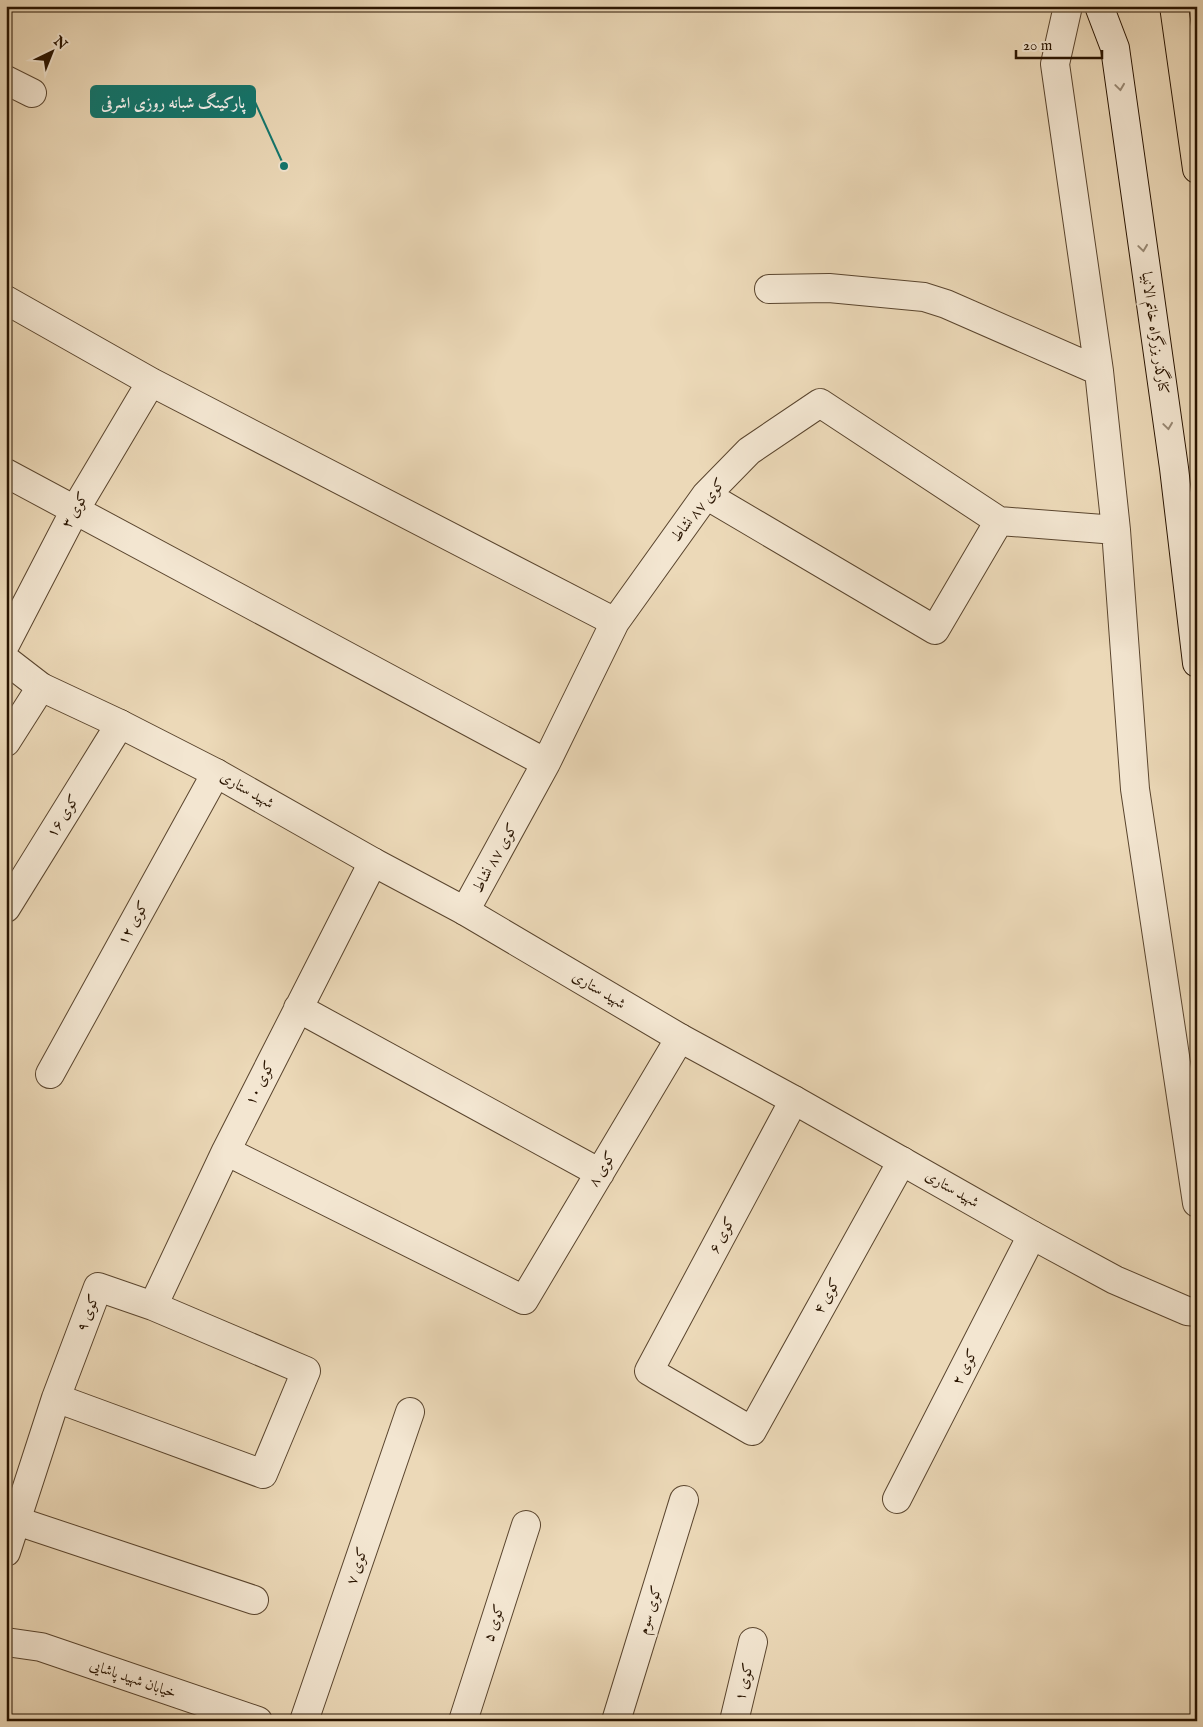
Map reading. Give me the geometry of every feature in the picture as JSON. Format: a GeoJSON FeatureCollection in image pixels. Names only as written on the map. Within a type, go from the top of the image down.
{"type":"FeatureCollection","features":[{"type":"Feature","properties":{"kind":"highway"},"geometry":{"type":"LineString","coordinates":[[1174,6],[1197,169]]}},
{"type":"Feature","properties":{"kind":"street"},"geometry":{"type":"LineString","coordinates":[[1068,6],[1055,64],[1099,372],[1116,530],[1135,789],[1197,1204]]}},
{"type":"Feature","properties":{"kind":"street","name":"کنارگذر بزرگراه خاتم الانبیا"},"geometry":{"type":"LineString","coordinates":[[1099,6],[1115,48],[1174,468],[1197,663]]}},
{"type":"Feature","properties":{"kind":"street"},"geometry":{"type":"LineString","coordinates":[[6,80],[32,94]]}},
{"type":"Feature","properties":{"kind":"street"},"geometry":{"type":"LineString","coordinates":[[769,289],[829,288],[924,297],[946,304],[1099,372]]}},
{"type":"Feature","properties":{"kind":"street"},"geometry":{"type":"LineString","coordinates":[[6,300],[151,382],[615,622]]}},
{"type":"Feature","properties":{"kind":"street","name":"کوی ۳"},"geometry":{"type":"LineString","coordinates":[[6,643],[75,510],[151,382]]}},
{"type":"Feature","properties":{"kind":"street","name":"کوی ۸۷ نشاط"},"geometry":{"type":"LineString","coordinates":[[466,911],[546,763],[615,622],[706,495],[749,451],[820,403],[999,521],[1116,530]]}},
{"type":"Feature","properties":{"kind":"street"},"geometry":{"type":"LineString","coordinates":[[6,473],[546,763]]}},
{"type":"Feature","properties":{"kind":"street"},"geometry":{"type":"LineString","coordinates":[[706,495],[935,630],[999,521]]}},
{"type":"Feature","properties":{"kind":"street","name":"شهید ستاری"},"geometry":{"type":"LineString","coordinates":[[6,660],[41,687],[120,724],[216,773],[373,862],[466,911],[680,1038],[1115,1280],[1186,1311],[1197,1312]]}},
{"type":"Feature","properties":{"kind":"street"},"geometry":{"type":"LineString","coordinates":[[6,742],[41,687]]}},
{"type":"Feature","properties":{"kind":"street","name":"کوی ۱۶"},"geometry":{"type":"LineString","coordinates":[[6,908],[120,724]]}},
{"type":"Feature","properties":{"kind":"street","name":"کوی ۱۲"},"geometry":{"type":"LineString","coordinates":[[50,1074],[216,773]]}},
{"type":"Feature","properties":{"kind":"street","name":"کوی ۱۰"},"geometry":{"type":"LineString","coordinates":[[153,1306],[226,1151],[373,862]]}},
{"type":"Feature","properties":{"kind":"street"},"geometry":{"type":"LineString","coordinates":[[298,1008],[600,1173]]}},
{"type":"Feature","properties":{"kind":"street","name":"کوی ۸"},"geometry":{"type":"LineString","coordinates":[[226,1151],[524,1300],[680,1038]]}},
{"type":"Feature","properties":{"kind":"street","name":"کوی ۶"},"geometry":{"type":"LineString","coordinates":[[752,1431],[649,1371],[794,1100]]}},
{"type":"Feature","properties":{"kind":"street","name":"کوی ۴"},"geometry":{"type":"LineString","coordinates":[[752,1431],[902,1161]]}},
{"type":"Feature","properties":{"kind":"street","name":"کوی ۲"},"geometry":{"type":"LineString","coordinates":[[897,1499],[1032,1234]]}},
{"type":"Feature","properties":{"kind":"street","name":"کوی ۹"},"geometry":{"type":"LineString","coordinates":[[6,1552],[56,1398],[98,1287],[153,1306],[306,1371],[263,1474],[56,1398]]}},
{"type":"Feature","properties":{"kind":"street","name":"کوی ۷"},"geometry":{"type":"LineString","coordinates":[[304,1721],[410,1412]]}},
{"type":"Feature","properties":{"kind":"street","name":"کوی سوم"},"geometry":{"type":"LineString","coordinates":[[616,1721],[684,1500]]}},
{"type":"Feature","properties":{"kind":"street"},"geometry":{"type":"LineString","coordinates":[[17,1521],[254,1600]]}},
{"type":"Feature","properties":{"kind":"street","name":"کوی ۵"},"geometry":{"type":"LineString","coordinates":[[463,1721],[526,1525]]}},
{"type":"Feature","properties":{"kind":"street","name":"خیابان شهید پاشایی"},"geometry":{"type":"LineString","coordinates":[[6,1642],[41,1647],[258,1721]]}},
{"type":"Feature","properties":{"kind":"street","name":"کوی ۱"},"geometry":{"type":"LineString","coordinates":[[734,1721],[753,1642]]}},
{"type":"Feature","properties":{"kind":"place","name":"پارکینگ شبانه روزی اشرفی"},"geometry":{"type":"Point","coordinates":[284,166]}}]}
